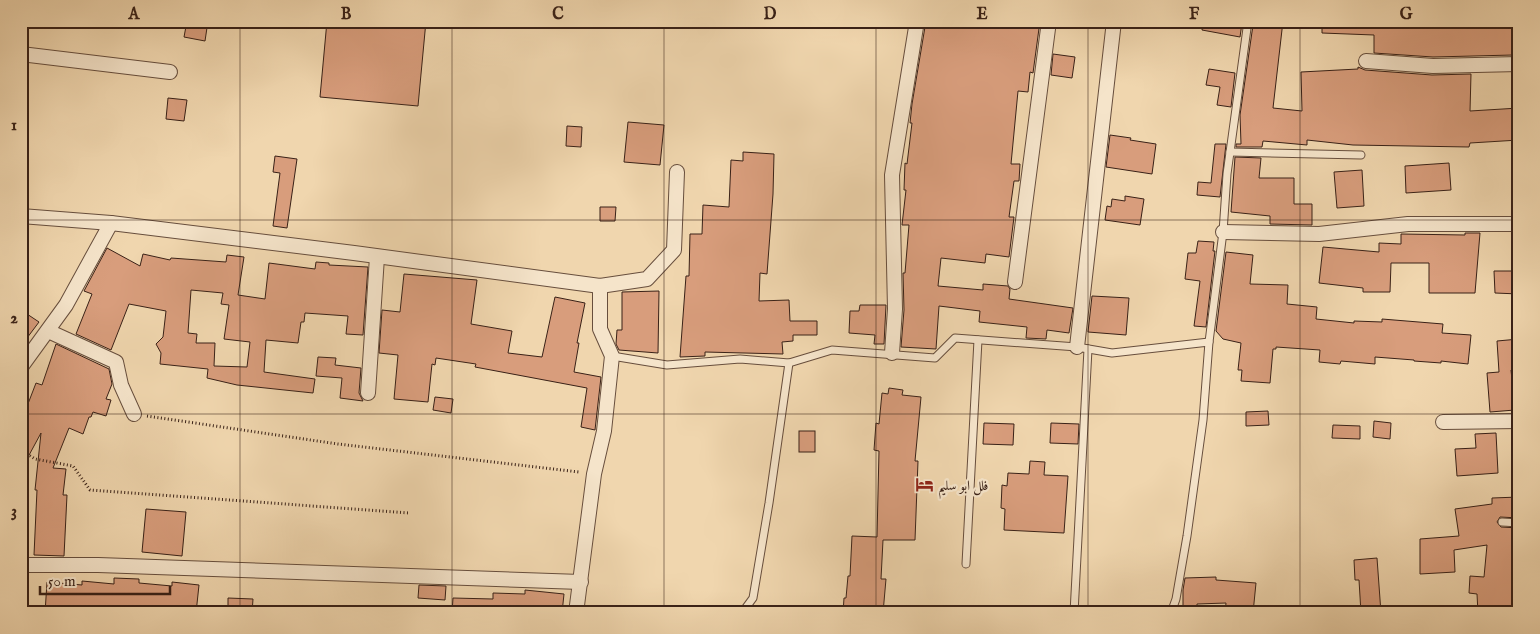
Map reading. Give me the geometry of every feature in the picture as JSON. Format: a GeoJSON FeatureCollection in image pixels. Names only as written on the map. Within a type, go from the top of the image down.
{"type":"FeatureCollection","features":[{"type":"Feature","properties":{"kind":"street"},"geometry":{"type":"LineString","coordinates":[[892,353],[895,309],[892,175],[917,21]]}},
{"type":"Feature","properties":{"kind":"street"},"geometry":{"type":"LineString","coordinates":[[1016,282],[1049,21]]}},
{"type":"Feature","properties":{"kind":"street"},"geometry":{"type":"LineString","coordinates":[[1083,348],[1114,21]]}},
{"type":"Feature","properties":{"kind":"street"},"geometry":{"type":"LineString","coordinates":[[21,54],[170,72]]}},
{"type":"Feature","properties":{"kind":"street"},"geometry":{"type":"LineString","coordinates":[[1366,61],[1433,66],[1519,64]]}},
{"type":"Feature","properties":{"kind":"street"},"geometry":{"type":"LineString","coordinates":[[21,216],[111,223],[600,286],[647,278],[674,250],[677,172]]}},
{"type":"Feature","properties":{"kind":"street"},"geometry":{"type":"LineString","coordinates":[[21,367],[66,304],[111,223]]}},
{"type":"Feature","properties":{"kind":"street"},"geometry":{"type":"LineString","coordinates":[[1223,232],[1320,234],[1408,224],[1519,224]]}},
{"type":"Feature","properties":{"kind":"street"},"geometry":{"type":"LineString","coordinates":[[368,393],[377,257]]}},
{"type":"Feature","properties":{"kind":"street"},"geometry":{"type":"LineString","coordinates":[[576,613],[594,474],[604,431],[612,356],[600,329],[600,286]]}},
{"type":"Feature","properties":{"kind":"street"},"geometry":{"type":"LineString","coordinates":[[48,331],[116,362],[121,385],[134,414]]}},
{"type":"Feature","properties":{"kind":"street"},"geometry":{"type":"LineString","coordinates":[[1444,422],[1519,421]]}},
{"type":"Feature","properties":{"kind":"street"},"geometry":{"type":"LineString","coordinates":[[21,565],[98,565],[580,582]]}},
{"type":"Feature","properties":{"kind":"lane"},"geometry":{"type":"LineString","coordinates":[[1171,613],[1176,599],[1189,526],[1203,420],[1209,342],[1223,232],[1230,152],[1248,21]]}},
{"type":"Feature","properties":{"kind":"lane"},"geometry":{"type":"LineString","coordinates":[[1230,152],[1361,155]]}},
{"type":"Feature","properties":{"kind":"lane"},"geometry":{"type":"LineString","coordinates":[[612,356],[667,365],[740,359],[789,363],[832,350],[892,353],[935,358],[955,338],[1083,348],[1112,353],[1209,342]]}},
{"type":"Feature","properties":{"kind":"lane"},"geometry":{"type":"LineString","coordinates":[[966,564],[978,340]]}},
{"type":"Feature","properties":{"kind":"lane"},"geometry":{"type":"LineString","coordinates":[[1074,613],[1083,348]]}},
{"type":"Feature","properties":{"kind":"lane"},"geometry":{"type":"LineString","coordinates":[[742,613],[754,598],[789,363]]}},
{"type":"Feature","properties":{"kind":"lane"},"geometry":{"type":"LineString","coordinates":[[1502,522],[1519,523]]}},
{"type":"Feature","properties":{"kind":"path"},"geometry":{"type":"LineString","coordinates":[[134,414],[338,444],[594,474]]}},
{"type":"Feature","properties":{"kind":"path"},"geometry":{"type":"LineString","coordinates":[[21,450],[35,459],[73,466],[90,490],[409,513]]}},
{"type":"Feature","properties":{"kind":"building"},"geometry":{"type":"Polygon","coordinates":[[[187,21],[208,21],[205,41],[184,37],[187,21]]]}},
{"type":"Feature","properties":{"kind":"building"},"geometry":{"type":"Polygon","coordinates":[[[327,21],[426,21],[418,106],[320,97],[327,21]]]}},
{"type":"Feature","properties":{"kind":"building"},"geometry":{"type":"Polygon","coordinates":[[[926,21],[1040,21],[1033,73],[1030,72],[1028,92],[1018,91],[1011,164],[1020,164],[1019,181],[1014,181],[1009,217],[1014,217],[1009,257],[986,254],[985,263],[941,258],[938,286],[983,290],[983,284],[1008,286],[1010,289],[1009,299],[1073,308],[1069,333],[1047,330],[1046,339],[1026,338],[1027,327],[979,322],[980,311],[939,306],[936,349],[901,347],[904,310],[903,273],[905,273],[909,225],[902,225],[906,190],[904,190],[905,163],[907,164],[912,123],[910,123],[912,104],[926,21]]]}},
{"type":"Feature","properties":{"kind":"building"},"geometry":{"type":"Polygon","coordinates":[[[1203,21],[1242,23],[1240,37],[1202,30],[1203,21]]]}},
{"type":"Feature","properties":{"kind":"building"},"geometry":{"type":"Polygon","coordinates":[[[1256,21],[1283,21],[1273,108],[1302,111],[1301,72],[1358,69],[1358,67],[1365,70],[1432,75],[1471,74],[1470,111],[1519,108],[1519,140],[1470,143],[1469,147],[1353,145],[1307,140],[1307,145],[1263,141],[1262,147],[1236,147],[1236,144],[1241,144],[1240,115],[1253,25],[1255,25],[1256,21]]]}},
{"type":"Feature","properties":{"kind":"building"},"geometry":{"type":"Polygon","coordinates":[[[1322,21],[1519,21],[1519,48],[1514,47],[1513,55],[1433,57],[1374,53],[1374,35],[1322,33],[1322,21]]]}},
{"type":"Feature","properties":{"kind":"building"},"geometry":{"type":"Polygon","coordinates":[[[1053,54],[1075,57],[1072,78],[1051,75],[1053,54]]]}},
{"type":"Feature","properties":{"kind":"building"},"geometry":{"type":"Polygon","coordinates":[[[1209,69],[1235,73],[1231,107],[1217,105],[1220,87],[1206,85],[1209,69]]]}},
{"type":"Feature","properties":{"kind":"building"},"geometry":{"type":"Polygon","coordinates":[[[168,98],[187,100],[184,121],[166,119],[168,98]]]}},
{"type":"Feature","properties":{"kind":"building"},"geometry":{"type":"Polygon","coordinates":[[[628,122],[664,125],[660,165],[624,162],[628,122]]]}},
{"type":"Feature","properties":{"kind":"building"},"geometry":{"type":"Polygon","coordinates":[[[567,126],[582,127],[581,147],[566,146],[567,126]]]}},
{"type":"Feature","properties":{"kind":"building"},"geometry":{"type":"Polygon","coordinates":[[[1110,135],[1156,144],[1152,174],[1106,167],[1110,135]]]}},
{"type":"Feature","properties":{"kind":"building"},"geometry":{"type":"Polygon","coordinates":[[[1215,144],[1226,144],[1220,197],[1197,195],[1198,182],[1211,183],[1215,144]]]}},
{"type":"Feature","properties":{"kind":"building"},"geometry":{"type":"Polygon","coordinates":[[[743,152],[774,154],[767,274],[760,273],[759,301],[789,300],[790,321],[817,321],[817,335],[793,335],[793,341],[782,342],[783,354],[705,352],[705,356],[680,357],[686,276],[689,276],[690,234],[702,234],[703,205],[729,207],[731,160],[743,161],[743,152]]]}},
{"type":"Feature","properties":{"kind":"building"},"geometry":{"type":"Polygon","coordinates":[[[275,156],[297,159],[287,228],[273,226],[280,173],[273,172],[275,156]]]}},
{"type":"Feature","properties":{"kind":"building"},"geometry":{"type":"Polygon","coordinates":[[[1235,157],[1261,158],[1259,178],[1294,178],[1294,204],[1312,204],[1312,225],[1270,224],[1270,216],[1231,212],[1235,157]]]}},
{"type":"Feature","properties":{"kind":"building"},"geometry":{"type":"Polygon","coordinates":[[[1449,163],[1451,190],[1406,193],[1405,166],[1449,163]]]}},
{"type":"Feature","properties":{"kind":"building"},"geometry":{"type":"Polygon","coordinates":[[[1362,170],[1364,206],[1337,208],[1334,172],[1362,170]]]}},
{"type":"Feature","properties":{"kind":"building"},"geometry":{"type":"Polygon","coordinates":[[[1125,196],[1144,199],[1140,225],[1105,220],[1107,206],[1111,207],[1112,199],[1125,201],[1125,196]]]}},
{"type":"Feature","properties":{"kind":"building"},"geometry":{"type":"Polygon","coordinates":[[[600,207],[616,207],[615,221],[600,221],[600,207]]]}},
{"type":"Feature","properties":{"kind":"building"},"geometry":{"type":"Polygon","coordinates":[[[1465,233],[1480,233],[1475,293],[1429,293],[1429,263],[1391,263],[1390,292],[1363,292],[1363,288],[1319,283],[1323,247],[1379,252],[1379,243],[1401,244],[1401,234],[1465,235],[1465,233]]]}},
{"type":"Feature","properties":{"kind":"building"},"geometry":{"type":"Polygon","coordinates":[[[1198,241],[1214,242],[1213,251],[1215,251],[1206,327],[1194,326],[1200,281],[1185,279],[1188,253],[1196,253],[1198,241]]]}},
{"type":"Feature","properties":{"kind":"building"},"geometry":{"type":"Polygon","coordinates":[[[107,248],[140,266],[143,254],[170,260],[171,258],[226,262],[227,255],[244,257],[238,295],[265,299],[269,263],[315,269],[316,262],[329,263],[329,265],[368,267],[363,335],[346,334],[348,316],[305,313],[304,322],[301,322],[298,343],[266,340],[264,372],[315,379],[313,393],[237,385],[207,378],[208,369],[160,364],[161,353],[156,344],[163,337],[166,311],[129,304],[111,350],[76,334],[92,294],[84,291],[107,248]],[[191,290],[188,333],[197,334],[196,343],[215,343],[214,366],[247,367],[250,342],[224,339],[229,305],[221,304],[223,293],[191,290]]]}},
{"type":"Feature","properties":{"kind":"building"},"geometry":{"type":"Polygon","coordinates":[[[1226,252],[1253,255],[1250,284],[1288,285],[1287,304],[1317,307],[1316,319],[1354,323],[1354,321],[1382,322],[1382,319],[1443,324],[1442,333],[1471,335],[1468,364],[1375,357],[1375,364],[1341,361],[1340,364],[1319,362],[1320,350],[1276,347],[1276,349],[1273,349],[1270,383],[1241,381],[1242,370],[1238,370],[1241,343],[1223,339],[1216,331],[1226,252]]]}},
{"type":"Feature","properties":{"kind":"building"},"geometry":{"type":"Polygon","coordinates":[[[1494,271],[1519,271],[1519,294],[1495,293],[1494,271]]]}},
{"type":"Feature","properties":{"kind":"building"},"geometry":{"type":"Polygon","coordinates":[[[404,274],[477,280],[471,324],[512,331],[508,353],[542,357],[555,297],[585,303],[577,343],[579,343],[574,372],[601,377],[595,430],[581,427],[587,388],[475,367],[476,364],[436,358],[435,365],[432,364],[428,402],[394,399],[398,355],[379,353],[382,310],[400,312],[404,274]]]}},
{"type":"Feature","properties":{"kind":"building"},"geometry":{"type":"Polygon","coordinates":[[[659,291],[658,353],[619,350],[616,344],[617,330],[622,330],[622,292],[659,291]]]}},
{"type":"Feature","properties":{"kind":"building"},"geometry":{"type":"Polygon","coordinates":[[[1092,296],[1129,298],[1126,335],[1088,332],[1092,296]]]}},
{"type":"Feature","properties":{"kind":"building"},"geometry":{"type":"Polygon","coordinates":[[[860,305],[886,305],[884,344],[874,344],[875,335],[849,333],[850,311],[859,311],[860,305]]]}},
{"type":"Feature","properties":{"kind":"building"},"geometry":{"type":"Polygon","coordinates":[[[21,310],[39,322],[21,346],[21,310]]]}},
{"type":"Feature","properties":{"kind":"building"},"geometry":{"type":"Polygon","coordinates":[[[1519,339],[1519,370],[1511,370],[1515,410],[1490,412],[1487,373],[1499,372],[1497,341],[1519,339]]]}},
{"type":"Feature","properties":{"kind":"building"},"geometry":{"type":"Polygon","coordinates":[[[56,344],[109,369],[112,384],[106,399],[111,400],[106,416],[93,412],[91,417],[89,417],[83,434],[69,428],[53,468],[66,469],[63,495],[67,495],[64,556],[34,555],[37,490],[35,490],[41,433],[21,470],[21,422],[36,383],[42,385],[56,344]]]}},
{"type":"Feature","properties":{"kind":"building"},"geometry":{"type":"Polygon","coordinates":[[[318,357],[336,358],[335,365],[361,368],[359,393],[363,401],[340,398],[342,378],[316,376],[318,357]]]}},
{"type":"Feature","properties":{"kind":"building"},"geometry":{"type":"Polygon","coordinates":[[[889,388],[903,390],[902,395],[921,397],[915,461],[918,461],[915,540],[883,540],[881,579],[886,579],[883,613],[843,613],[848,576],[850,576],[852,536],[877,537],[879,451],[874,450],[876,423],[879,424],[882,393],[888,394],[889,388]]]}},
{"type":"Feature","properties":{"kind":"building"},"geometry":{"type":"Polygon","coordinates":[[[435,397],[453,399],[451,413],[433,410],[435,397]]]}},
{"type":"Feature","properties":{"kind":"building"},"geometry":{"type":"Polygon","coordinates":[[[1268,411],[1269,425],[1246,426],[1246,412],[1268,411]]]}},
{"type":"Feature","properties":{"kind":"building"},"geometry":{"type":"Polygon","coordinates":[[[1374,421],[1391,423],[1390,439],[1373,437],[1374,421]]]}},
{"type":"Feature","properties":{"kind":"building"},"geometry":{"type":"Polygon","coordinates":[[[984,423],[1014,424],[1013,445],[983,444],[984,423]]]}},
{"type":"Feature","properties":{"kind":"building"},"geometry":{"type":"Polygon","coordinates":[[[1051,423],[1079,424],[1078,444],[1050,443],[1051,423]]]}},
{"type":"Feature","properties":{"kind":"building"},"geometry":{"type":"Polygon","coordinates":[[[1333,425],[1360,426],[1360,439],[1332,438],[1333,425]]]}},
{"type":"Feature","properties":{"kind":"building"},"geometry":{"type":"Polygon","coordinates":[[[799,431],[815,431],[815,452],[799,452],[799,431]]]}},
{"type":"Feature","properties":{"kind":"building"},"geometry":{"type":"Polygon","coordinates":[[[1496,433],[1498,473],[1457,476],[1455,449],[1476,448],[1475,434],[1496,433]]]}},
{"type":"Feature","properties":{"kind":"building"},"geometry":{"type":"Polygon","coordinates":[[[1030,461],[1045,462],[1044,475],[1068,476],[1064,533],[1004,530],[1005,509],[1001,508],[1002,485],[1007,486],[1008,473],[1029,474],[1030,461]]]}},
{"type":"Feature","properties":{"kind":"building"},"geometry":{"type":"Polygon","coordinates":[[[1519,497],[1519,518],[1500,517],[1497,522],[1501,527],[1519,528],[1518,613],[1478,613],[1477,594],[1469,593],[1470,576],[1484,577],[1487,545],[1454,550],[1455,572],[1420,574],[1420,539],[1459,536],[1455,509],[1492,504],[1492,498],[1519,497]]]}},
{"type":"Feature","properties":{"kind":"building"},"geometry":{"type":"Polygon","coordinates":[[[146,509],[186,512],[182,556],[142,552],[146,509]]]}},
{"type":"Feature","properties":{"kind":"building"},"geometry":{"type":"Polygon","coordinates":[[[1377,558],[1381,613],[1361,613],[1359,580],[1355,580],[1354,560],[1377,558]]]}},
{"type":"Feature","properties":{"kind":"building"},"geometry":{"type":"Polygon","coordinates":[[[1216,577],[1216,580],[1256,583],[1253,613],[1225,613],[1226,603],[1197,604],[1197,613],[1183,613],[1185,578],[1216,577]]]}},
{"type":"Feature","properties":{"kind":"building"},"geometry":{"type":"Polygon","coordinates":[[[114,578],[139,579],[139,583],[172,586],[172,582],[199,585],[196,613],[165,613],[124,609],[124,613],[45,613],[47,582],[82,585],[82,581],[114,584],[114,578]]]}},
{"type":"Feature","properties":{"kind":"building"},"geometry":{"type":"Polygon","coordinates":[[[419,585],[446,586],[445,600],[418,598],[419,585]]]}},
{"type":"Feature","properties":{"kind":"building"},"geometry":{"type":"Polygon","coordinates":[[[525,590],[564,594],[562,613],[452,613],[453,598],[493,599],[493,593],[525,594],[525,590]]]}},
{"type":"Feature","properties":{"kind":"building"},"geometry":{"type":"Polygon","coordinates":[[[228,598],[253,599],[252,613],[228,613],[228,598]]]}},
{"type":"Feature","properties":{"kind":"place","name":"فلل ابو سليم"},"geometry":{"type":"Point","coordinates":[924,485]}}]}
